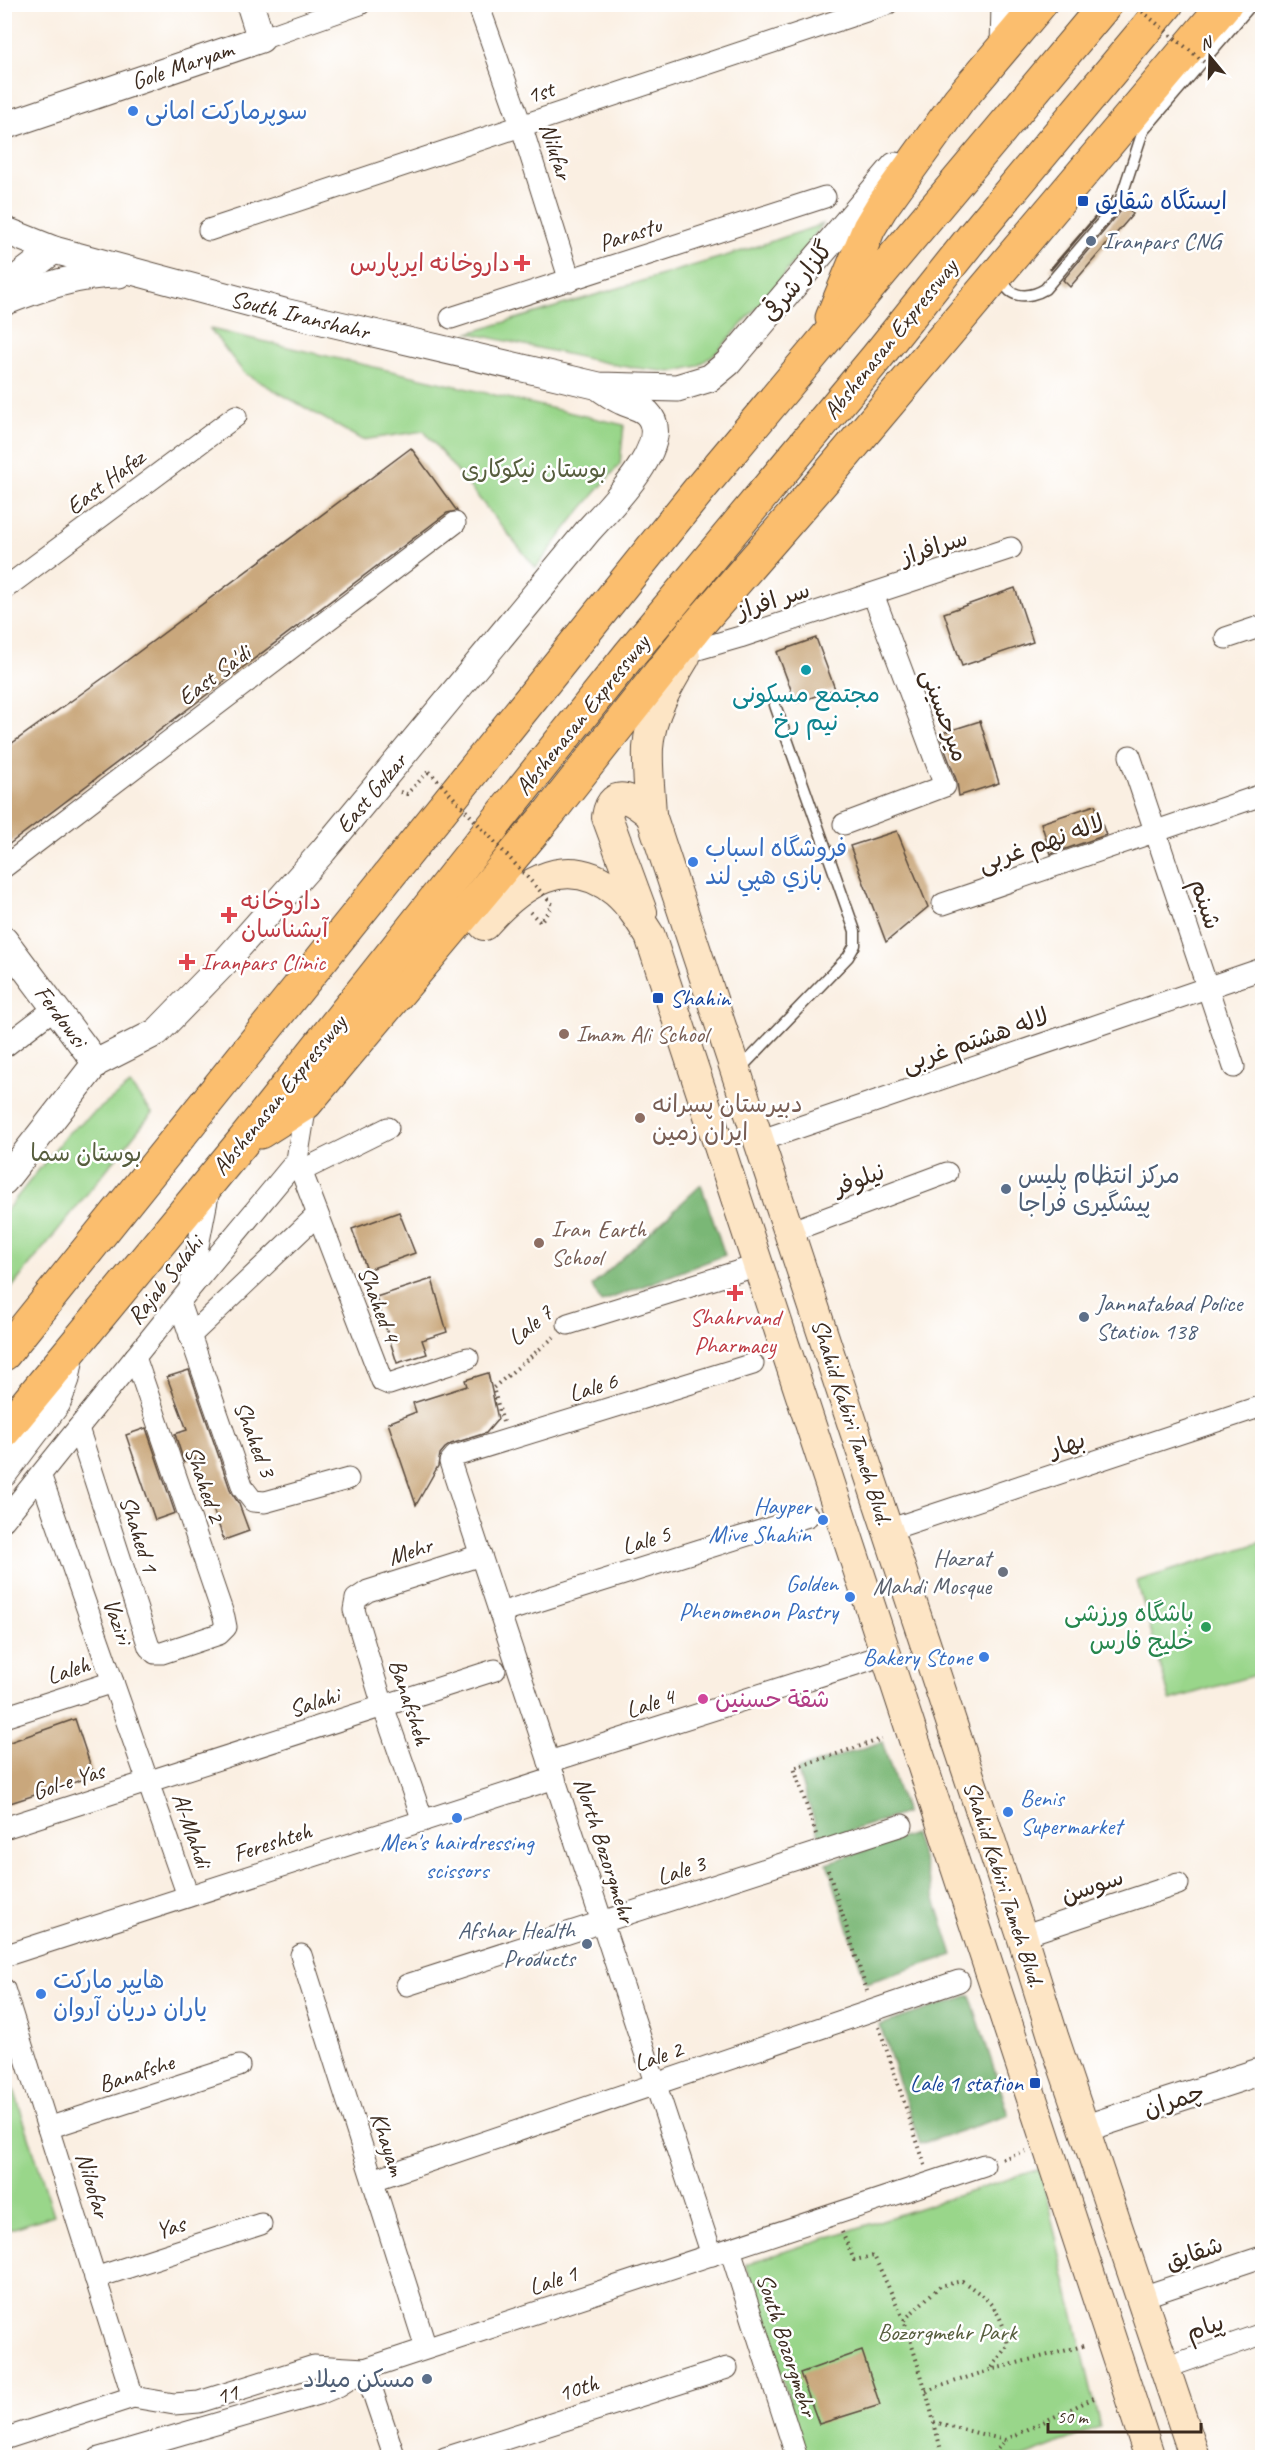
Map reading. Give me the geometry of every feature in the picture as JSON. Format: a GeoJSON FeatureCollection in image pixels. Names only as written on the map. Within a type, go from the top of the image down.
{"type":"FeatureCollection","features":[{"type":"Feature","properties":{"kind":"highway"},"geometry":{"type":"LineString","coordinates":[[820,347],[869,228],[959,100],[1040,4]]}},
{"type":"Feature","properties":{"kind":"highway","name":"Abshenasan Expressway"},"geometry":{"type":"LineString","coordinates":[[4,1354],[684,509],[1106,4]]}},
{"type":"Feature","properties":{"kind":"highway","name":"Abshenasan Expressway"},"geometry":{"type":"LineString","coordinates":[[4,1431],[241,1144],[630,654],[1167,4]]}},
{"type":"Feature","properties":{"kind":"highway"},"geometry":{"type":"LineString","coordinates":[[306,1103],[1225,4]]}},
{"type":"Feature","properties":{"kind":"highway"},"geometry":{"type":"LineString","coordinates":[[241,1144],[366,1065],[484,925]]}},
{"type":"Feature","properties":{"kind":"main road","name":"Shahid Kabiri Tameh Blvd."},"geometry":{"type":"LineString","coordinates":[[692,639],[652,723],[648,748],[651,815],[1022,1936],[1053,2036],[1086,2128],[1195,2457]]}},
{"type":"Feature","properties":{"kind":"main road"},"geometry":{"type":"LineString","coordinates":[[651,815],[626,798],[613,803],[608,808],[607,817],[651,936]]}},
{"type":"Feature","properties":{"kind":"main road","name":"Shahid Kabiri Tameh Blvd."},"geometry":{"type":"LineString","coordinates":[[484,925],[513,896],[528,885],[566,872],[581,873],[600,880],[631,907],[651,936],[1150,2457]]}},
{"type":"Feature","properties":{"kind":"main road"},"geometry":{"type":"LineString","coordinates":[[1017,2049],[1030,2056],[1040,2054],[1048,2051],[1053,2036]]}},
{"type":"Feature","properties":{"kind":"street"},"geometry":{"type":"LineString","coordinates":[[250,4],[261,39]]}},
{"type":"Feature","properties":{"kind":"street","name":"Gole Maryam"},"geometry":{"type":"LineString","coordinates":[[4,135],[16,122],[360,4]]}},
{"type":"Feature","properties":{"kind":"street","name":"Nilufar"},"geometry":{"type":"LineString","coordinates":[[478,4],[521,125],[570,281]]}},
{"type":"Feature","properties":{"kind":"street","name":"1st"},"geometry":{"type":"LineString","coordinates":[[209,230],[887,4]]}},
{"type":"Feature","properties":{"kind":"street"},"geometry":{"type":"LineString","coordinates":[[1004,48],[1005,4]]}},
{"type":"Feature","properties":{"kind":"street","name":"گلزار شرقی"},"geometry":{"type":"LineString","coordinates":[[598,386],[677,388],[710,378],[728,363],[902,158],[959,100]]}},
{"type":"Feature","properties":{"kind":"street","name":"Parastu"},"geometry":{"type":"LineString","coordinates":[[451,318],[825,197]]}},
{"type":"Feature","properties":{"kind":"street","name":"South Iranshahr"},"geometry":{"type":"LineString","coordinates":[[4,230],[54,250],[284,312],[598,386]]}},
{"type":"Feature","properties":{"kind":"street"},"geometry":{"type":"LineString","coordinates":[[4,288],[54,250]]}},
{"type":"Feature","properties":{"kind":"street"},"geometry":{"type":"LineString","coordinates":[[4,302],[34,289],[67,281],[106,274],[139,272]]}},
{"type":"Feature","properties":{"kind":"street","name":"East Golzar"},"geometry":{"type":"LineString","coordinates":[[4,1181],[96,1063],[157,1032],[224,963],[323,851],[631,482],[650,450],[654,436],[653,422],[640,408],[622,401],[598,386]]}},
{"type":"Feature","properties":{"kind":"street","name":"East Hafez"},"geometry":{"type":"LineString","coordinates":[[4,590],[236,416]]}},
{"type":"Feature","properties":{"kind":"street","name":"East Sa'di"},"geometry":{"type":"LineString","coordinates":[[4,867],[455,523]]}},
{"type":"Feature","properties":{"kind":"street","name":"سرافراز"},"geometry":{"type":"LineString","coordinates":[[873,594],[1011,548]]}},
{"type":"Feature","properties":{"kind":"street","name":"سر افراز"},"geometry":{"type":"LineString","coordinates":[[692,639],[740,638],[873,594]]}},
{"type":"Feature","properties":{"kind":"street","name":"میرحسینی"},"geometry":{"type":"LineString","coordinates":[[844,824],[945,786],[873,594]]}},
{"type":"Feature","properties":{"kind":"street"},"geometry":{"type":"LineString","coordinates":[[1226,638],[1263,626]]}},
{"type":"Feature","properties":{"kind":"street","name":"شبنم"},"geometry":{"type":"LineString","coordinates":[[1130,756],[1233,1067]]}},
{"type":"Feature","properties":{"kind":"street","name":"لاله نهم غربی"},"geometry":{"type":"LineString","coordinates":[[943,904],[1263,795]]}},
{"type":"Feature","properties":{"kind":"street","name":"Ferdowsi"},"geometry":{"type":"LineString","coordinates":[[4,940],[96,1063]]}},
{"type":"Feature","properties":{"kind":"street","name":"لاله هشتم غربی"},"geometry":{"type":"LineString","coordinates":[[759,1141],[1263,969]]}},
{"type":"Feature","properties":{"kind":"street"},"geometry":{"type":"LineString","coordinates":[[4,1047],[55,1008]]}},
{"type":"Feature","properties":{"kind":"street"},"geometry":{"type":"LineString","coordinates":[[315,1050],[299,1165],[388,1128]]}},
{"type":"Feature","properties":{"kind":"street","name":"Shahed 4"},"geometry":{"type":"LineString","coordinates":[[299,1165],[382,1380],[389,1384],[468,1358]]}},
{"type":"Feature","properties":{"kind":"street","name":"Rajab Salahi"},"geometry":{"type":"LineString","coordinates":[[4,1520],[184,1296],[299,1165]]}},
{"type":"Feature","properties":{"kind":"street","name":"نیلوفر"},"geometry":{"type":"LineString","coordinates":[[789,1232],[947,1173]]}},
{"type":"Feature","properties":{"kind":"street"},"geometry":{"type":"LineString","coordinates":[[184,1296],[211,1181]]}},
{"type":"Feature","properties":{"kind":"street"},"geometry":{"type":"LineString","coordinates":[[190,1336],[318,1215]]}},
{"type":"Feature","properties":{"kind":"street","name":"Lale 7"},"geometry":{"type":"LineString","coordinates":[[568,1324],[759,1265]]}},
{"type":"Feature","properties":{"kind":"street","name":"Shahed 3"},"geometry":{"type":"LineString","coordinates":[[184,1296],[190,1336],[243,1488],[253,1501],[265,1502],[348,1479]]}},
{"type":"Feature","properties":{"kind":"street"},"geometry":{"type":"LineString","coordinates":[[4,1348],[29,1322]]}},
{"type":"Feature","properties":{"kind":"street"},"geometry":{"type":"LineString","coordinates":[[4,1473],[57,1403],[66,1379],[71,1351]]}},
{"type":"Feature","properties":{"kind":"street","name":"Shahed 2"},"geometry":{"type":"LineString","coordinates":[[135,1357],[226,1627],[219,1634],[162,1653],[155,1653]]}},
{"type":"Feature","properties":{"kind":"street","name":"Lale 6"},"geometry":{"type":"LineString","coordinates":[[450,1462],[455,1456],[753,1364]]}},
{"type":"Feature","properties":{"kind":"street","name":"بهار"},"geometry":{"type":"LineString","coordinates":[[888,1530],[1263,1406]]}},
{"type":"Feature","properties":{"kind":"street","name":"Shahed 1"},"geometry":{"type":"LineString","coordinates":[[78,1428],[148,1647],[155,1653]]}},
{"type":"Feature","properties":{"kind":"street","name":"North Bozorgmehr"},"geometry":{"type":"LineString","coordinates":[[450,1462],[656,2084],[721,2252]]}},
{"type":"Feature","properties":{"kind":"street","name":"Vaziri"},"geometry":{"type":"LineString","coordinates":[[40,1477],[148,1782]]}},
{"type":"Feature","properties":{"kind":"street","name":"Lale 5"},"geometry":{"type":"LineString","coordinates":[[500,1613],[808,1516]]}},
{"type":"Feature","properties":{"kind":"street","name":"Mehr"},"geometry":{"type":"LineString","coordinates":[[356,1599],[368,1592],[481,1555]]}},
{"type":"Feature","properties":{"kind":"street","name":"Banafsheh"},"geometry":{"type":"LineString","coordinates":[[356,1599],[354,1610],[383,1706],[423,1821]]}},
{"type":"Feature","properties":{"kind":"street","name":"Lale 4"},"geometry":{"type":"LineString","coordinates":[[552,1770],[869,1660]]}},
{"type":"Feature","properties":{"kind":"street","name":"Salahi"},"geometry":{"type":"LineString","coordinates":[[148,1782],[495,1670]]}},
{"type":"Feature","properties":{"kind":"street","name":"Laleh"},"geometry":{"type":"LineString","coordinates":[[4,1717],[113,1682]]}},
{"type":"Feature","properties":{"kind":"street","name":"Fereshteh"},"geometry":{"type":"LineString","coordinates":[[4,1956],[423,1821],[552,1770]]}},
{"type":"Feature","properties":{"kind":"street","name":"Gol-e Yas"},"geometry":{"type":"LineString","coordinates":[[4,1828],[148,1782]]}},
{"type":"Feature","properties":{"kind":"street","name":"Al-Mahdi"},"geometry":{"type":"LineString","coordinates":[[148,1782],[188,1896]]}},
{"type":"Feature","properties":{"kind":"street","name":"Lale 3"},"geometry":{"type":"LineString","coordinates":[[407,1985],[902,1825]]}},
{"type":"Feature","properties":{"kind":"street","name":"سوسن"},"geometry":{"type":"LineString","coordinates":[[1022,1936],[1178,1884]]}},
{"type":"Feature","properties":{"kind":"street","name":"Khayam"},"geometry":{"type":"LineString","coordinates":[[301,1955],[426,2348]]}},
{"type":"Feature","properties":{"kind":"street","name":"Lale 2"},"geometry":{"type":"LineString","coordinates":[[373,2180],[959,1981]]}},
{"type":"Feature","properties":{"kind":"street","name":"Niloofar"},"geometry":{"type":"LineString","coordinates":[[4,1989],[133,2397]]}},
{"type":"Feature","properties":{"kind":"street","name":"Banafshe"},"geometry":{"type":"LineString","coordinates":[[48,2128],[239,2066]]}},
{"type":"Feature","properties":{"kind":"street","name":"چمران"},"geometry":{"type":"LineString","coordinates":[[1086,2128],[1263,2072]]}},
{"type":"Feature","properties":{"kind":"street","name":"Lale 1"},"geometry":{"type":"LineString","coordinates":[[133,2397],[174,2404],[199,2402],[314,2366],[365,2369],[984,2165]]}},
{"type":"Feature","properties":{"kind":"street","name":"Yas"},"geometry":{"type":"LineString","coordinates":[[95,2278],[261,2224]]}},
{"type":"Feature","properties":{"kind":"street","name":"South Bozorgmehr"},"geometry":{"type":"LineString","coordinates":[[721,2252],[797,2457]]}},
{"type":"Feature","properties":{"kind":"street","name":"شقایق"},"geometry":{"type":"LineString","coordinates":[[1142,2297],[1262,2257]]}},
{"type":"Feature","properties":{"kind":"street","name":"پیام"},"geometry":{"type":"LineString","coordinates":[[1165,2368],[1263,2334]]}},
{"type":"Feature","properties":{"kind":"street","name":"10th"},"geometry":{"type":"LineString","coordinates":[[445,2457],[727,2368]]}},
{"type":"Feature","properties":{"kind":"street"},"geometry":{"type":"LineString","coordinates":[[365,2369],[395,2457]]}},
{"type":"Feature","properties":{"kind":"street","name":"11"},"geometry":{"type":"LineString","coordinates":[[99,2457],[319,2394],[338,2386],[365,2369]]}},
{"type":"Feature","properties":{"kind":"street"},"geometry":{"type":"LineString","coordinates":[[4,2439],[133,2397]]}},
{"type":"Feature","properties":{"kind":"lane"},"geometry":{"type":"LineString","coordinates":[[1008,262],[1004,284],[1008,291],[1023,296],[1035,295],[1045,289],[1120,201],[1143,131],[1252,4]]}},
{"type":"Feature","properties":{"kind":"lane"},"geometry":{"type":"LineString","coordinates":[[736,1072],[849,957],[855,945],[855,931],[775,705]]}},
{"type":"Feature","properties":{"kind":"path"},"geometry":{"type":"LineString","coordinates":[[1133,4],[1215,71]]}},
{"type":"Feature","properties":{"kind":"path"},"geometry":{"type":"LineString","coordinates":[[406,794],[429,771],[554,905],[540,922]]}},
{"type":"Feature","properties":{"kind":"path","name":"Lale 7"},"geometry":{"type":"LineString","coordinates":[[508,1440],[493,1388],[568,1324]]}},
{"type":"Feature","properties":{"kind":"path"},"geometry":{"type":"LineString","coordinates":[[882,1739],[794,1768],[931,2183]]}},
{"type":"Feature","properties":{"kind":"path"},"geometry":{"type":"LineString","coordinates":[[984,2165],[1047,2144]]}},
{"type":"Feature","properties":{"kind":"path"},"geometry":{"type":"LineString","coordinates":[[835,2214],[854,2260],[874,2256],[904,2320],[943,2457]]}},
{"type":"Feature","properties":{"kind":"path"},"geometry":{"type":"LineString","coordinates":[[904,2320],[940,2286],[962,2281],[987,2298],[1004,2322],[1008,2345],[990,2370]]}},
{"type":"Feature","properties":{"kind":"path"},"geometry":{"type":"LineString","coordinates":[[926,2391],[990,2370],[1112,2339]]}},
{"type":"Feature","properties":{"kind":"path"},"geometry":{"type":"LineString","coordinates":[[990,2457],[1005,2440],[1094,2398]]}},
{"type":"Feature","properties":{"kind":"path"},"geometry":{"type":"LineString","coordinates":[[934,2422],[1005,2440]]}},
{"type":"Feature","properties":{"kind":"green space"},"geometry":{"type":"Polygon","coordinates":[[[823,224],[768,295],[718,351],[698,366],[671,372],[621,366],[469,333],[752,248],[823,224]]]}},
{"type":"Feature","properties":{"kind":"green space","name":"بوستان نیکوکاری"},"geometry":{"type":"Polygon","coordinates":[[[210,329],[624,425],[620,464],[574,518],[536,568],[424,431],[362,440],[244,373],[210,329]]]}},
{"type":"Feature","properties":{"kind":"green space","name":"بوستان سما"},"geometry":{"type":"Polygon","coordinates":[[[130,1085],[152,1113],[5,1296],[5,1212],[68,1133],[130,1085]]]}},
{"type":"Feature","properties":{"kind":"green space"},"geometry":{"type":"Polygon","coordinates":[[[701,1185],[725,1255],[601,1302],[592,1286],[701,1185]]]}},
{"type":"Feature","properties":{"kind":"green space","name":"باشگاه ورزشی خلیج فارس"},"geometry":{"type":"Polygon","coordinates":[[[1262,1542],[1262,1673],[1170,1700],[1137,1581],[1262,1542]]]}},
{"type":"Feature","properties":{"kind":"green space"},"geometry":{"type":"Polygon","coordinates":[[[882,1742],[906,1813],[821,1840],[797,1770],[882,1742]]]}},
{"type":"Feature","properties":{"kind":"green space"},"geometry":{"type":"Polygon","coordinates":[[[914,1834],[953,1955],[866,1983],[827,1863],[914,1834]]]}},
{"type":"Feature","properties":{"kind":"green space"},"geometry":{"type":"Polygon","coordinates":[[[970,1995],[1009,2115],[920,2144],[880,2025],[970,1995]]]}},
{"type":"Feature","properties":{"kind":"green space"},"geometry":{"type":"Polygon","coordinates":[[[5,2061],[54,2215],[4,2231],[5,2061]]]}},
{"type":"Feature","properties":{"kind":"green space","name":"Bozorgmehr Park"},"geometry":{"type":"Polygon","coordinates":[[[1040,2169],[1100,2427],[1022,2457],[807,2457],[746,2264],[1040,2169]]]}},
{"type":"Feature","properties":{"kind":"building"},"geometry":{"type":"Polygon","coordinates":[[[1113,197],[1051,270],[1050,269],[1113,197]]]}},
{"type":"Feature","properties":{"kind":"building"},"geometry":{"type":"Polygon","coordinates":[[[1125,206],[1133,214],[1070,287],[1063,280],[1125,206]]]}},
{"type":"Feature","properties":{"kind":"building"},"geometry":{"type":"Polygon","coordinates":[[[411,448],[457,511],[447,513],[4,848],[4,749],[113,671],[411,448]]]}},
{"type":"Feature","properties":{"kind":"building"},"geometry":{"type":"Polygon","coordinates":[[[1015,588],[1033,642],[962,666],[944,613],[1015,588]]]}},
{"type":"Feature","properties":{"kind":"building","name":"مجتمع مسکونی نیم رخ"},"geometry":{"type":"Polygon","coordinates":[[[816,638],[835,689],[796,703],[777,652],[816,638]]]}},
{"type":"Feature","properties":{"kind":"building"},"geometry":{"type":"Polygon","coordinates":[[[980,721],[999,783],[959,796],[957,782],[939,734],[980,721]]]}},
{"type":"Feature","properties":{"kind":"building"},"geometry":{"type":"Polygon","coordinates":[[[1095,805],[1106,835],[1051,854],[1041,823],[1095,805]]]}},
{"type":"Feature","properties":{"kind":"building"},"geometry":{"type":"Polygon","coordinates":[[[897,831],[928,907],[886,942],[850,846],[897,831]]]}},
{"type":"Feature","properties":{"kind":"building"},"geometry":{"type":"Polygon","coordinates":[[[399,1212],[415,1253],[367,1270],[352,1229],[399,1212]]]}},
{"type":"Feature","properties":{"kind":"building"},"geometry":{"type":"Polygon","coordinates":[[[432,1279],[447,1332],[422,1340],[427,1354],[397,1363],[376,1297],[432,1279]]]}},
{"type":"Feature","properties":{"kind":"building"},"geometry":{"type":"Polygon","coordinates":[[[189,1370],[231,1492],[239,1504],[249,1531],[224,1540],[195,1458],[184,1462],[175,1434],[187,1430],[167,1377],[189,1370]]]}},
{"type":"Feature","properties":{"kind":"building"},"geometry":{"type":"Polygon","coordinates":[[[488,1373],[498,1419],[486,1433],[445,1448],[440,1454],[438,1466],[416,1505],[388,1423],[416,1412],[413,1403],[467,1386],[465,1380],[488,1373]]]}},
{"type":"Feature","properties":{"kind":"building"},"geometry":{"type":"Polygon","coordinates":[[[146,1428],[175,1513],[155,1520],[126,1435],[146,1428]]]}},
{"type":"Feature","properties":{"kind":"building"},"geometry":{"type":"Polygon","coordinates":[[[75,1719],[94,1776],[4,1805],[4,1744],[75,1719]]]}},
{"type":"Feature","properties":{"kind":"building"},"geometry":{"type":"Polygon","coordinates":[[[862,2351],[880,2405],[819,2424],[800,2373],[862,2351]]]}},
{"type":"Feature","properties":{"kind":"place","name":"سوپرمارکت امانی"},"geometry":{"type":"Point","coordinates":[133,111]}},
{"type":"Feature","properties":{"kind":"place","name":"ایستگاه شقایق"},"geometry":{"type":"Point","coordinates":[1083,201]}},
{"type":"Feature","properties":{"kind":"place","name":"Iranpars CNG"},"geometry":{"type":"Point","coordinates":[1091,241]}},
{"type":"Feature","properties":{"kind":"place","name":"داروخانه ایرپارس"},"geometry":{"type":"Point","coordinates":[522,263]}},
{"type":"Feature","properties":{"kind":"place","name":"مجتمع مسکونی نیم رخ"},"geometry":{"type":"Point","coordinates":[806,670]}},
{"type":"Feature","properties":{"kind":"place","name":"فروشگاه اسباب بازي هپي لند"},"geometry":{"type":"Point","coordinates":[693,862]}},
{"type":"Feature","properties":{"kind":"place","name":"داروخانه آبشناسان"},"geometry":{"type":"Point","coordinates":[229,915]}},
{"type":"Feature","properties":{"kind":"place","name":"Iranpars Clinic"},"geometry":{"type":"Point","coordinates":[187,962]}},
{"type":"Feature","properties":{"kind":"place","name":"Shahin"},"geometry":{"type":"Point","coordinates":[658,998]}},
{"type":"Feature","properties":{"kind":"place","name":"Imam Ali School"},"geometry":{"type":"Point","coordinates":[564,1034]}},
{"type":"Feature","properties":{"kind":"place","name":"دبیرستان پسرانه ایران زمین"},"geometry":{"type":"Point","coordinates":[640,1118]}},
{"type":"Feature","properties":{"kind":"place","name":"مرکز انتظام پلیس پیشگیری فراجا"},"geometry":{"type":"Point","coordinates":[1006,1189]}},
{"type":"Feature","properties":{"kind":"place","name":"Iran Earth School"},"geometry":{"type":"Point","coordinates":[539,1243]}},
{"type":"Feature","properties":{"kind":"place","name":"Shahrvand Pharmacy"},"geometry":{"type":"Point","coordinates":[735,1293]}},
{"type":"Feature","properties":{"kind":"place","name":"Jannatabad Police Station 138"},"geometry":{"type":"Point","coordinates":[1084,1317]}},
{"type":"Feature","properties":{"kind":"place","name":"Hayper Mive Shahin"},"geometry":{"type":"Point","coordinates":[823,1520]}},
{"type":"Feature","properties":{"kind":"place","name":"Hazrat Mahdi Mosque"},"geometry":{"type":"Point","coordinates":[1003,1572]}},
{"type":"Feature","properties":{"kind":"place","name":"Golden Phenomenon Pastry"},"geometry":{"type":"Point","coordinates":[850,1597]}},
{"type":"Feature","properties":{"kind":"place","name":"باشگاه ورزشی خلیج فارس"},"geometry":{"type":"Point","coordinates":[1206,1627]}},
{"type":"Feature","properties":{"kind":"place","name":"Bakery Stone"},"geometry":{"type":"Point","coordinates":[984,1657]}},
{"type":"Feature","properties":{"kind":"place","name":"شقة حسنين"},"geometry":{"type":"Point","coordinates":[703,1699]}},
{"type":"Feature","properties":{"kind":"place","name":"Benis Supermarket"},"geometry":{"type":"Point","coordinates":[1008,1812]}},
{"type":"Feature","properties":{"kind":"place","name":"Men's hairdressing scissors"},"geometry":{"type":"Point","coordinates":[457,1818]}},
{"type":"Feature","properties":{"kind":"place","name":"Afshar Health Products"},"geometry":{"type":"Point","coordinates":[587,1944]}},
{"type":"Feature","properties":{"kind":"place","name":"هایپر مارکت یاران دریان آروان"},"geometry":{"type":"Point","coordinates":[41,1994]}},
{"type":"Feature","properties":{"kind":"place","name":"Lale 1 station"},"geometry":{"type":"Point","coordinates":[1035,2083]}},
{"type":"Feature","properties":{"kind":"place","name":"مسکن میلاد"},"geometry":{"type":"Point","coordinates":[427,2379]}}]}
